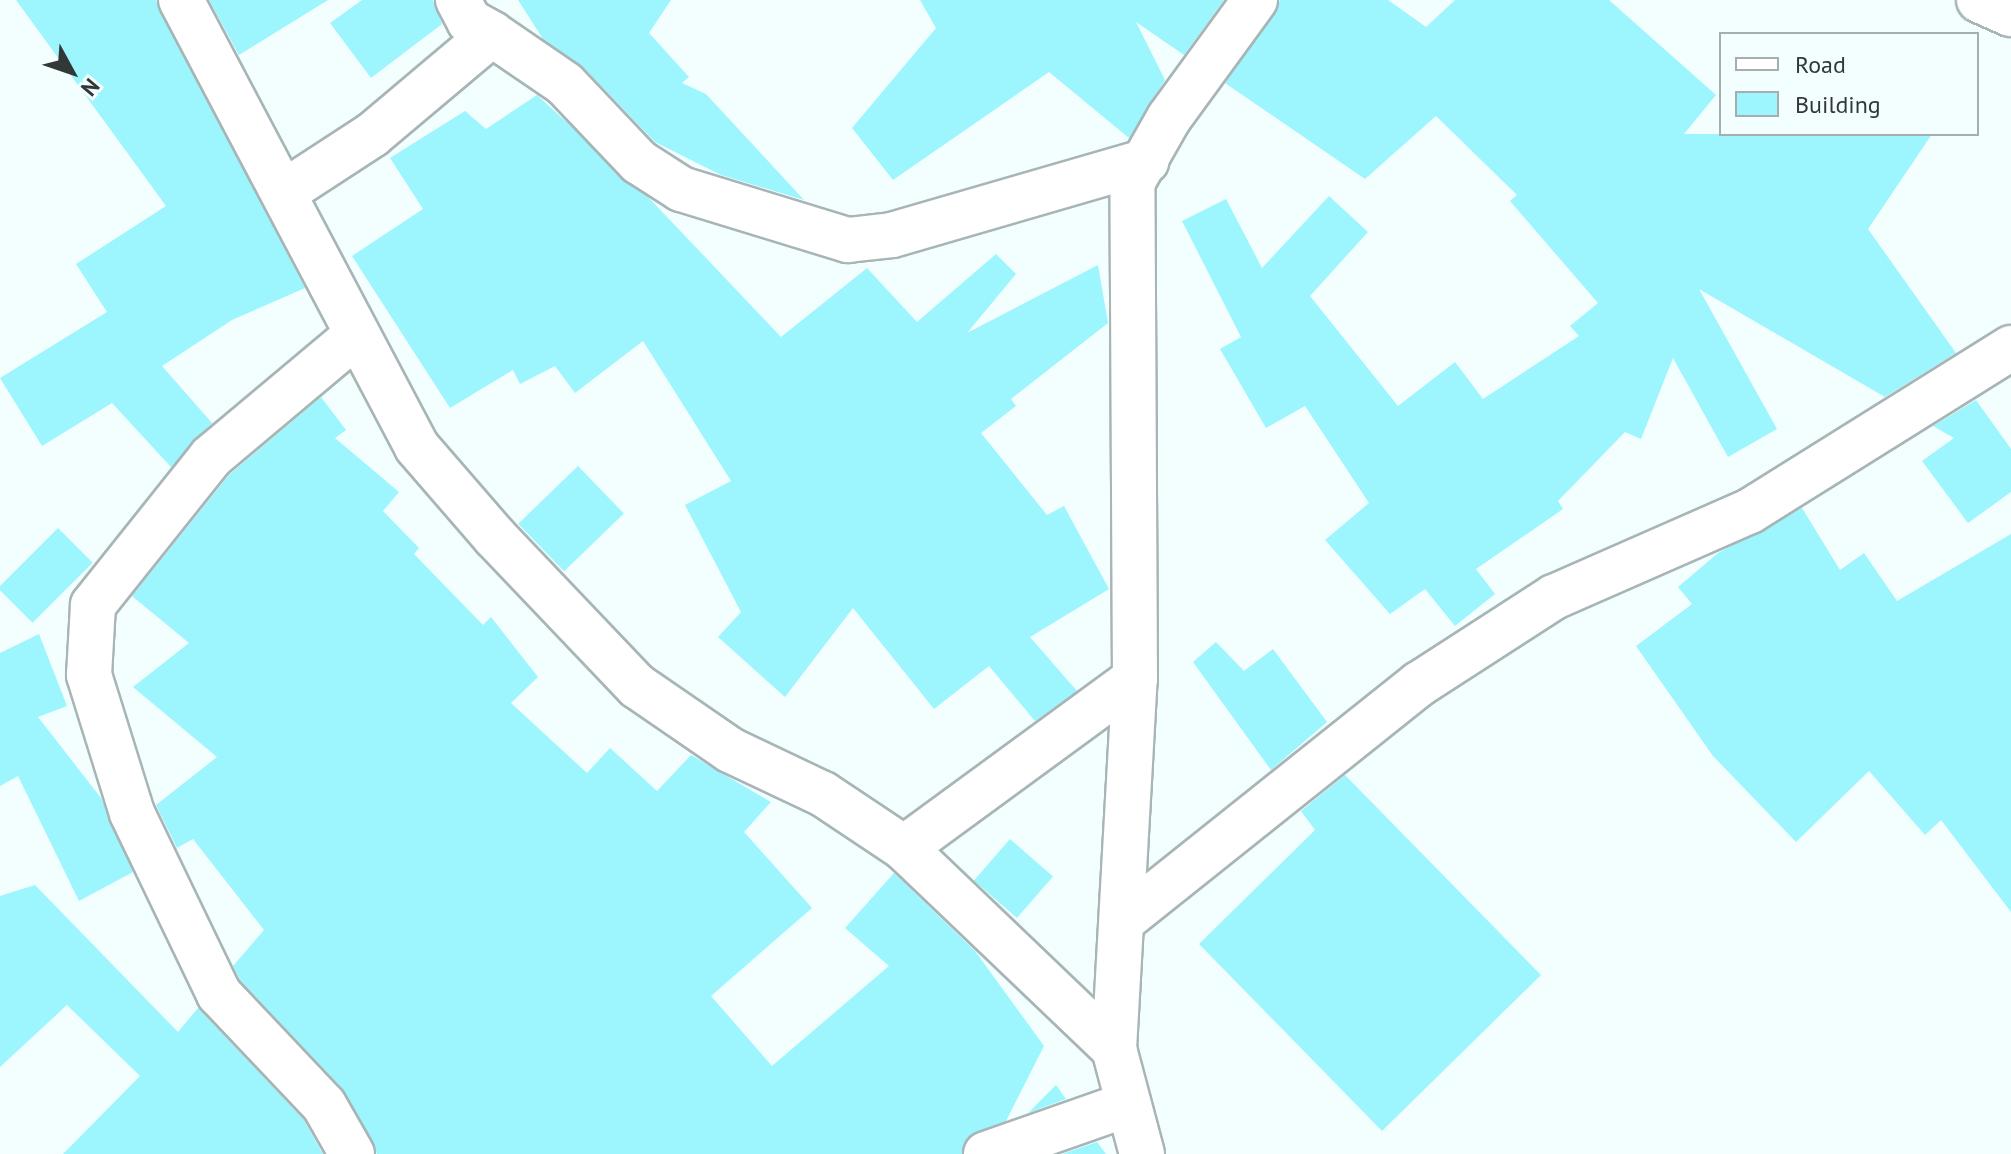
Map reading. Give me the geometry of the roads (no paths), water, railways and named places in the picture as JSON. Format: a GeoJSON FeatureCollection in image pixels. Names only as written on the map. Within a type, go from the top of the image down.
{"type":"FeatureCollection","features":[{"type":"Feature","properties":{"kind":"street"},"geometry":{"type":"LineString","coordinates":[[181,0],[286,191],[355,336],[417,447],[637,686],[730,750],[823,794],[904,848],[1114,1049]]}},
{"type":"Feature","properties":{"kind":"street"},"geometry":{"type":"LineString","coordinates":[[458,0],[469,21],[565,84],[639,162],[681,189],[848,240],[892,235],[1146,161]]}},
{"type":"Feature","properties":{"kind":"street"},"geometry":{"type":"LineString","coordinates":[[1142,1154],[1114,1049],[1127,917],[1135,679],[1132,183],[1255,0]]}},
{"type":"Feature","properties":{"kind":"street"},"geometry":{"type":"LineString","coordinates":[[1979,0],[2011,14]]}},
{"type":"Feature","properties":{"kind":"street"},"geometry":{"type":"LineString","coordinates":[[286,191],[372,135],[492,34]]}},
{"type":"Feature","properties":{"kind":"street"},"geometry":{"type":"LineString","coordinates":[[352,1154],[324,1105],[219,994],[132,813],[89,675],[93,605],[211,457],[355,336]]}},
{"type":"Feature","properties":{"kind":"street"},"geometry":{"type":"LineString","coordinates":[[1127,917],[1419,684],[1554,597],[1750,511],[2011,348]]}},
{"type":"Feature","properties":{"kind":"street"},"geometry":{"type":"LineString","coordinates":[[904,848],[1135,679]]}},
{"type":"Feature","properties":{"kind":"street"},"geometry":{"type":"LineString","coordinates":[[986,1154],[1129,1104]]}}]}
